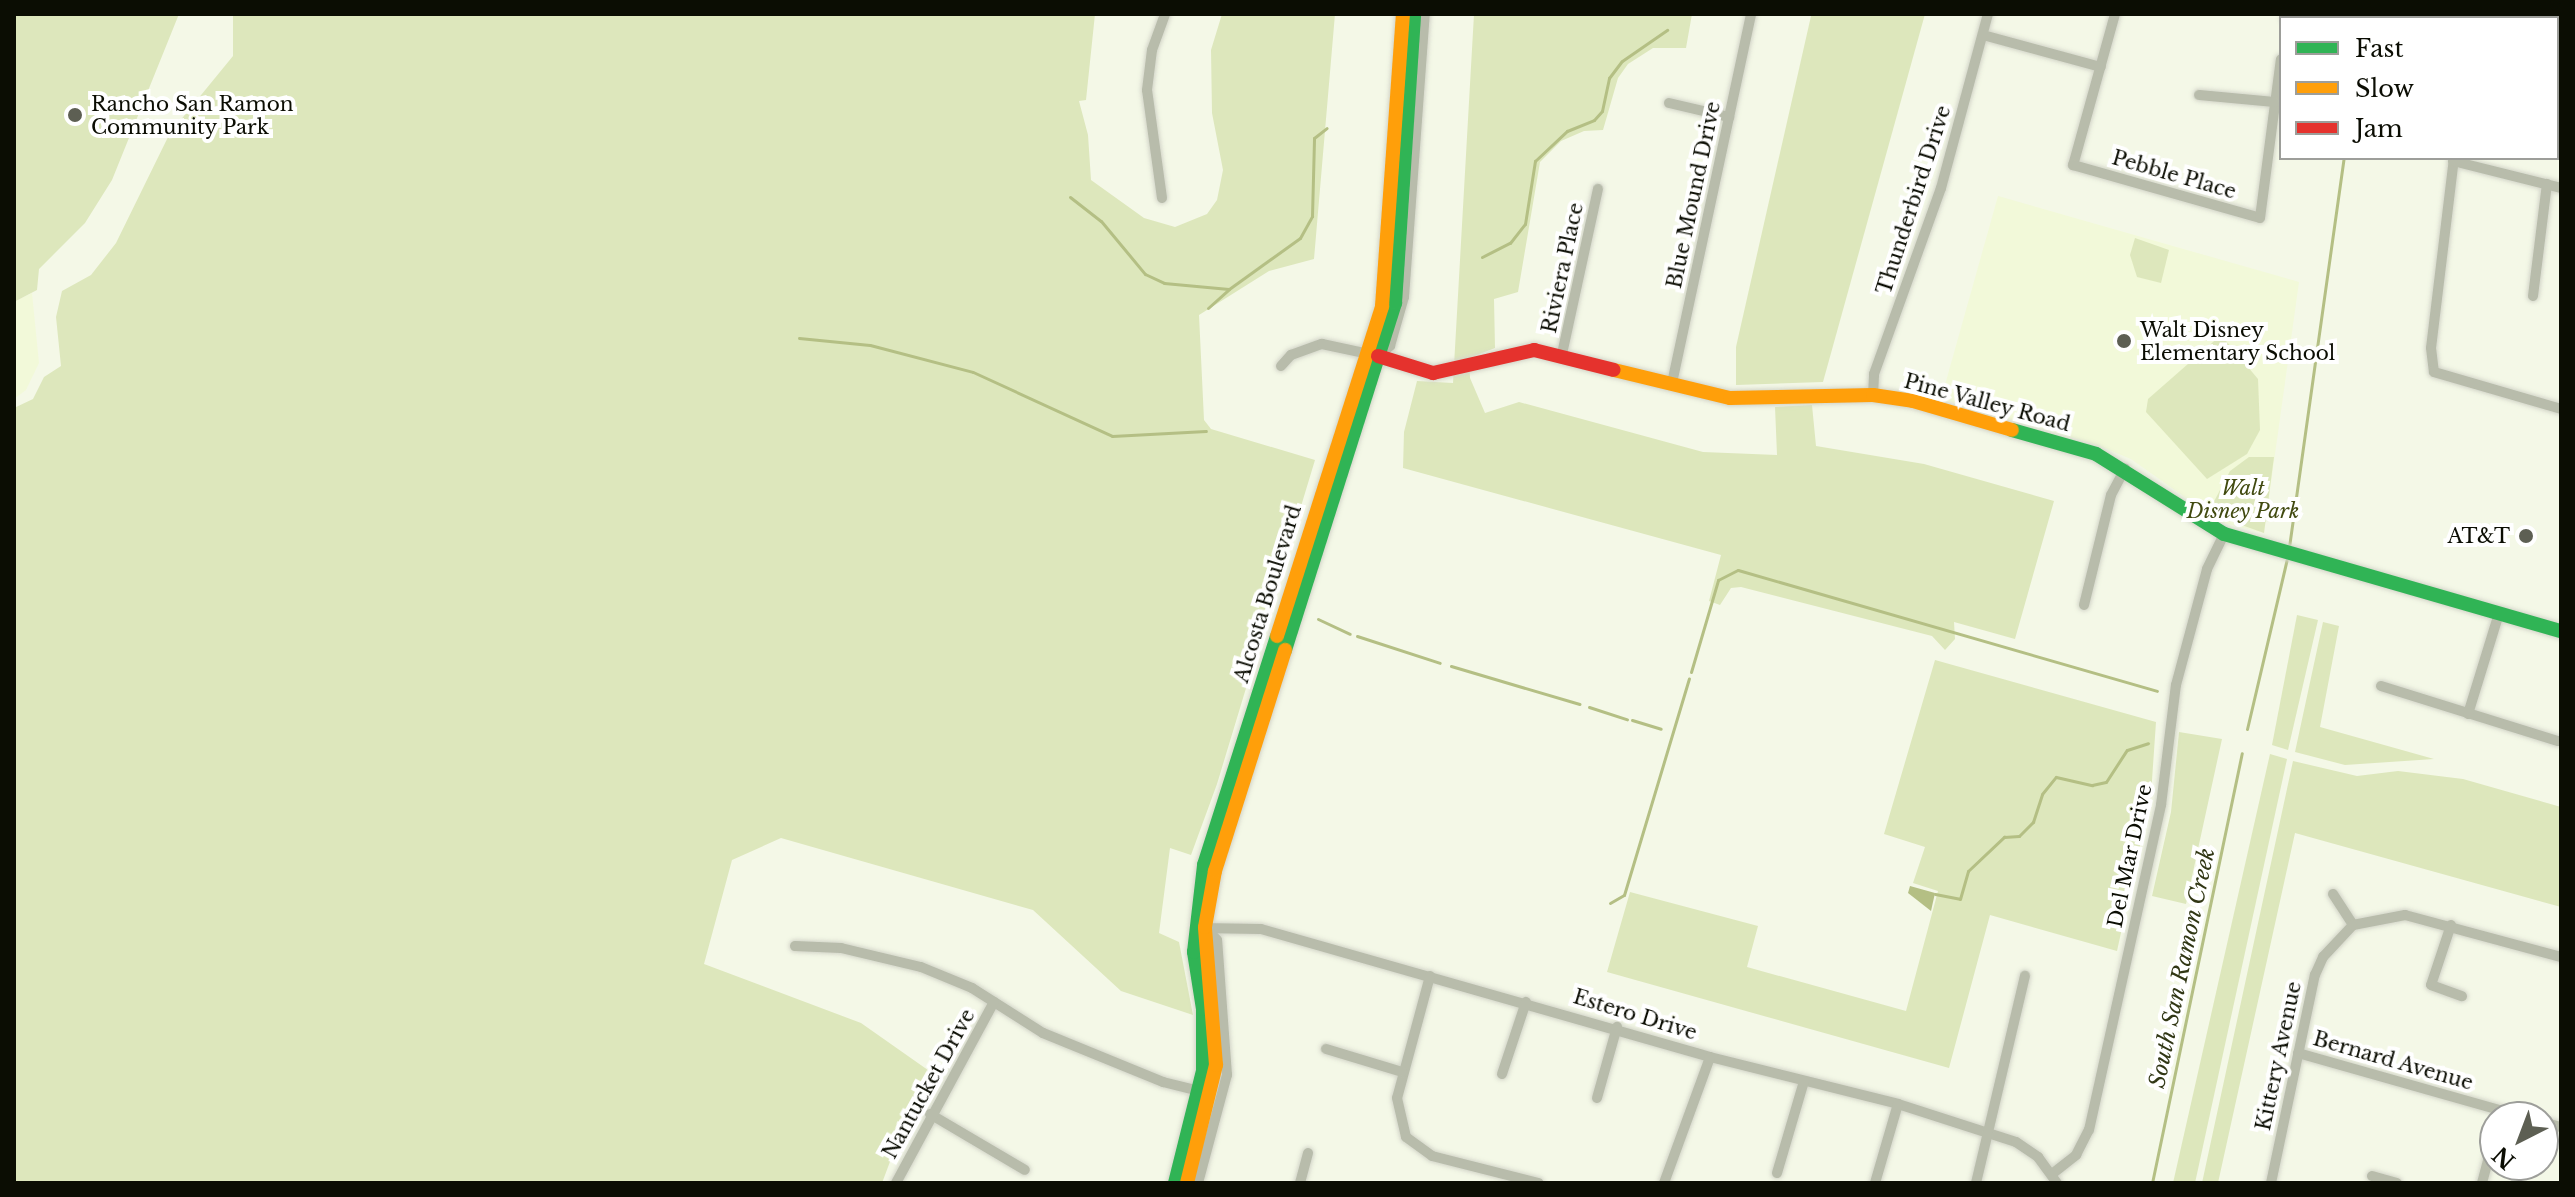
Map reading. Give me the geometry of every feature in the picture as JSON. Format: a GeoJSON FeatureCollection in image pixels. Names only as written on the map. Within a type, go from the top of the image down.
{"type":"FeatureCollection","features":[{"type":"Feature","properties":{"kind":"main road","name":"Alcosta Boulevard"},"geometry":{"type":"LineString","coordinates":[[1187,1183],[1217,1040],[1200,928],[1372,354],[1382,306],[1403,14]]}},
{"type":"Feature","properties":{"kind":"main road","name":"Alcosta Boulevard"},"geometry":{"type":"LineString","coordinates":[[1372,354],[1395,303],[1414,14]]}},
{"type":"Feature","properties":{"kind":"main road","name":"Pine Valley Road"},"geometry":{"type":"LineString","coordinates":[[1372,354],[1433,373],[1507,353],[1562,354],[1730,398],[1873,395],[1913,401],[2043,437],[2125,469],[2224,534],[2561,631]]}},
{"type":"Feature","properties":{"kind":"main road","name":"Alcosta Boulevard"},"geometry":{"type":"LineString","coordinates":[[1175,1183],[1205,1092]]}},
{"type":"Feature","properties":{"kind":"street"},"geometry":{"type":"LineString","coordinates":[[1162,198],[1147,90],[1152,50],[1165,14]]}},
{"type":"Feature","properties":{"kind":"street","name":"Alcosta Boulevard"},"geometry":{"type":"LineString","coordinates":[[1372,354],[1390,346],[1404,297],[1425,14]]}},
{"type":"Feature","properties":{"kind":"street","name":"Blue Mound Drive"},"geometry":{"type":"LineString","coordinates":[[1672,383],[1751,14]]}},
{"type":"Feature","properties":{"kind":"street","name":"Thunderbird Drive"},"geometry":{"type":"LineString","coordinates":[[1873,395],[1874,374],[1941,188],[1988,14]]}},
{"type":"Feature","properties":{"kind":"street","name":"Pebble Place"},"geometry":{"type":"LineString","coordinates":[[2115,14],[2073,165],[2260,218],[2279,73]]}},
{"type":"Feature","properties":{"kind":"street"},"geometry":{"type":"LineString","coordinates":[[1983,35],[2101,67]]}},
{"type":"Feature","properties":{"kind":"street"},"geometry":{"type":"LineString","coordinates":[[2199,95],[2275,102]]}},
{"type":"Feature","properties":{"kind":"street"},"geometry":{"type":"LineString","coordinates":[[1669,103],[1729,117]]}},
{"type":"Feature","properties":{"kind":"street"},"geometry":{"type":"LineString","coordinates":[[2454,160],[2431,348],[2434,372],[2561,409]]}},
{"type":"Feature","properties":{"kind":"street"},"geometry":{"type":"LineString","coordinates":[[2458,160],[2561,188]]}},
{"type":"Feature","properties":{"kind":"street"},"geometry":{"type":"LineString","coordinates":[[2533,296],[2547,184]]}},
{"type":"Feature","properties":{"kind":"street","name":"Riviera Place"},"geometry":{"type":"LineString","coordinates":[[1562,354],[1598,189]]}},
{"type":"Feature","properties":{"kind":"street"},"geometry":{"type":"LineString","coordinates":[[1281,366],[1291,355],[1322,344],[1372,354]]}},
{"type":"Feature","properties":{"kind":"street"},"geometry":{"type":"LineString","coordinates":[[2084,605],[2111,495],[2125,469]]}},
{"type":"Feature","properties":{"kind":"street","name":"Del Mar Drive"},"geometry":{"type":"LineString","coordinates":[[2055,1178],[2076,1155],[2089,1130],[2161,805],[2176,685],[2207,569],[2224,534]]}},
{"type":"Feature","properties":{"kind":"street"},"geometry":{"type":"LineString","coordinates":[[2468,714],[2499,613]]}},
{"type":"Feature","properties":{"kind":"street"},"geometry":{"type":"LineString","coordinates":[[2381,686],[2558,741]]}},
{"type":"Feature","properties":{"kind":"street"},"geometry":{"type":"LineString","coordinates":[[2333,894],[2353,925],[2405,915],[2561,957]]}},
{"type":"Feature","properties":{"kind":"street","name":"Kittery Avenue"},"geometry":{"type":"LineString","coordinates":[[2271,1183],[2298,1053],[2323,957],[2353,925]]}},
{"type":"Feature","properties":{"kind":"street"},"geometry":{"type":"LineString","coordinates":[[2451,925],[2431,985],[2462,996]]}},
{"type":"Feature","properties":{"kind":"street"},"geometry":{"type":"LineString","coordinates":[[1198,1183],[1227,1075],[1217,940],[1200,928]]}},
{"type":"Feature","properties":{"kind":"street","name":"Estero Drive"},"geometry":{"type":"LineString","coordinates":[[1200,928],[1261,929],[1617,1027],[1710,1057],[1898,1104],[2016,1142],[2055,1178]]}},
{"type":"Feature","properties":{"kind":"street"},"geometry":{"type":"LineString","coordinates":[[795,946],[841,948],[921,967],[994,1002],[1043,1033],[1163,1082],[1205,1092]]}},
{"type":"Feature","properties":{"kind":"street"},"geometry":{"type":"LineString","coordinates":[[1430,976],[1402,1072],[1397,1098],[1400,1121],[1418,1148],[1539,1183]]}},
{"type":"Feature","properties":{"kind":"street"},"geometry":{"type":"LineString","coordinates":[[1976,1183],[2025,976]]}},
{"type":"Feature","properties":{"kind":"street","name":"Nantucket Drive"},"geometry":{"type":"LineString","coordinates":[[896,1183],[930,1114],[994,1002]]}},
{"type":"Feature","properties":{"kind":"street"},"geometry":{"type":"LineString","coordinates":[[1502,1074],[1526,1002]]}},
{"type":"Feature","properties":{"kind":"street"},"geometry":{"type":"LineString","coordinates":[[1597,1098],[1617,1027]]}},
{"type":"Feature","properties":{"kind":"street"},"geometry":{"type":"LineString","coordinates":[[1326,1049],[1402,1072]]}},
{"type":"Feature","properties":{"kind":"street","name":"Bernard Avenue"},"geometry":{"type":"LineString","coordinates":[[2298,1053],[2479,1108]]}},
{"type":"Feature","properties":{"kind":"street"},"geometry":{"type":"LineString","coordinates":[[1664,1183],[1710,1057]]}},
{"type":"Feature","properties":{"kind":"street"},"geometry":{"type":"LineString","coordinates":[[1777,1173],[1804,1081]]}},
{"type":"Feature","properties":{"kind":"street"},"geometry":{"type":"LineString","coordinates":[[1875,1183],[1898,1104]]}},
{"type":"Feature","properties":{"kind":"street"},"geometry":{"type":"LineString","coordinates":[[930,1114],[1025,1170]]}},
{"type":"Feature","properties":{"kind":"street"},"geometry":{"type":"LineString","coordinates":[[1300,1183],[1308,1153]]}},
{"type":"Feature","properties":{"kind":"street"},"geometry":{"type":"LineString","coordinates":[[2372,1176],[2397,1183]]}},
{"type":"Feature","properties":{"kind":"shaded area","name":"Walt Disney Elementary School"},"geometry":{"type":"Polygon","coordinates":[[[1998,196],[2299,282],[2264,533],[2220,522],[2131,459],[2097,445],[1941,399],[1998,196]]]}},
{"type":"Feature","properties":{"kind":"shaded area"},"geometry":{"type":"Polygon","coordinates":[[[32,293],[39,363],[26,390],[14,399],[14,302],[32,293]]]}},
{"type":"Feature","properties":{"kind":"shaded area"},"geometry":{"type":"Polygon","coordinates":[[[1910,886],[1935,893],[1931,911],[1908,893],[1910,886]]]}},
{"type":"Feature","properties":{"kind":"green space","name":"Rancho San Ramon Community Park"},"geometry":{"type":"Polygon","coordinates":[[[14,14],[179,14],[112,180],[85,223],[39,269],[37,290],[14,302],[14,14]]]}},
{"type":"Feature","properties":{"kind":"green space"},"geometry":{"type":"Polygon","coordinates":[[[233,14],[1095,14],[1086,100],[1079,101],[1088,135],[1091,180],[1144,218],[1175,227],[1207,214],[1217,200],[1223,170],[1212,113],[1211,50],[1222,14],[1335,14],[1314,259],[1269,271],[1199,315],[1204,420],[1211,429],[1315,460],[1217,784],[1191,855],[1170,848],[1159,933],[1179,942],[1193,1015],[1121,991],[1033,910],[781,838],[732,860],[704,964],[861,1023],[935,1075],[900,1135],[882,1183],[14,1183],[14,408],[33,399],[44,377],[61,366],[56,317],[62,291],[91,275],[116,243],[170,133],[233,56],[233,14]]]}},
{"type":"Feature","properties":{"kind":"green space"},"geometry":{"type":"Polygon","coordinates":[[[1474,14],[1692,14],[1686,48],[1653,48],[1628,64],[1618,78],[1603,130],[1584,131],[1561,141],[1540,162],[1518,292],[1494,299],[1495,348],[1469,358],[1470,378],[1485,413],[1519,402],[1703,452],[1777,455],[1775,407],[1812,405],[1816,446],[1924,464],[2054,501],[2015,639],[1954,622],[1955,639],[1945,650],[1932,636],[1741,587],[1731,588],[1720,605],[1709,601],[1721,555],[1403,468],[1404,432],[1417,381],[1453,383],[1474,14]]]}},
{"type":"Feature","properties":{"kind":"green space"},"geometry":{"type":"Polygon","coordinates":[[[1925,14],[1823,382],[1736,385],[1736,347],[1811,16],[1925,14]]]}},
{"type":"Feature","properties":{"kind":"green space"},"geometry":{"type":"Polygon","coordinates":[[[2135,238],[2169,250],[2161,283],[2137,277],[2130,255],[2135,238]]]}},
{"type":"Feature","properties":{"kind":"green space"},"geometry":{"type":"Polygon","coordinates":[[[2221,335],[2258,379],[2260,430],[2247,454],[2207,479],[2146,412],[2148,399],[2221,335]]]}},
{"type":"Feature","properties":{"kind":"green space","name":"Walt Disney Park"},"geometry":{"type":"Polygon","coordinates":[[[2249,457],[2274,457],[2264,533],[2208,513],[2230,471],[2249,457]]]}},
{"type":"Feature","properties":{"kind":"green space"},"geometry":{"type":"Polygon","coordinates":[[[2297,615],[2318,620],[2288,750],[2272,745],[2297,615]]]}},
{"type":"Feature","properties":{"kind":"green space"},"geometry":{"type":"Polygon","coordinates":[[[2323,622],[2339,626],[2320,727],[2434,759],[2345,765],[2295,752],[2323,622]]]}},
{"type":"Feature","properties":{"kind":"green space"},"geometry":{"type":"Polygon","coordinates":[[[1935,660],[2156,722],[2151,795],[2117,951],[1990,915],[1949,1068],[1607,972],[1630,892],[1758,926],[1747,967],[1906,1011],[1938,891],[1913,883],[1925,847],[1884,834],[1935,660]]]}},
{"type":"Feature","properties":{"kind":"green space"},"geometry":{"type":"Polygon","coordinates":[[[2179,732],[2222,739],[2186,904],[2152,896],[2171,812],[2179,732]]]}},
{"type":"Feature","properties":{"kind":"green space"},"geometry":{"type":"Polygon","coordinates":[[[2270,754],[2287,759],[2195,1183],[2173,1183],[2270,754]]]}},
{"type":"Feature","properties":{"kind":"green space"},"geometry":{"type":"Polygon","coordinates":[[[2293,761],[2357,776],[2398,771],[2463,779],[2561,807],[2561,907],[2295,833],[2218,1183],[2202,1183],[2293,761]]]}},
{"type":"Feature","properties":{"kind":"waterway"},"geometry":{"type":"LineString","coordinates":[[1482,257],[1510,243],[1525,224],[1535,161],[1567,131],[1594,120],[1602,111],[1609,78],[1622,61],[1667,30]]}},
{"type":"Feature","properties":{"kind":"waterway"},"geometry":{"type":"LineString","coordinates":[[1070,197],[1101,221],[1145,274],[1164,283],[1229,289],[1300,238],[1312,216],[1314,138],[1327,128]]}},
{"type":"Feature","properties":{"kind":"waterway","name":"South San Ramon Creek"},"geometry":{"type":"LineString","coordinates":[[2289,547],[2344,160]]}},
{"type":"Feature","properties":{"kind":"waterway"},"geometry":{"type":"LineString","coordinates":[[1208,308],[1229,289]]}},
{"type":"Feature","properties":{"kind":"waterway"},"geometry":{"type":"LineString","coordinates":[[799,338],[870,345],[973,372],[1112,436],[1206,431]]}},
{"type":"Feature","properties":{"kind":"waterway","name":"South San Ramon Creek"},"geometry":{"type":"LineString","coordinates":[[2247,729],[2287,558]]}},
{"type":"Feature","properties":{"kind":"waterway"},"geometry":{"type":"LineString","coordinates":[[1691,672],[1718,580],[1738,570],[2157,691]]}},
{"type":"Feature","properties":{"kind":"waterway"},"geometry":{"type":"LineString","coordinates":[[1318,619],[1350,634]]}},
{"type":"Feature","properties":{"kind":"waterway"},"geometry":{"type":"LineString","coordinates":[[1357,636],[1440,663]]}},
{"type":"Feature","properties":{"kind":"waterway"},"geometry":{"type":"LineString","coordinates":[[1451,666],[1579,704]]}},
{"type":"Feature","properties":{"kind":"waterway"},"geometry":{"type":"LineString","coordinates":[[1610,903],[1624,895],[1689,679]]}},
{"type":"Feature","properties":{"kind":"waterway"},"geometry":{"type":"LineString","coordinates":[[1589,707],[1627,719]]}},
{"type":"Feature","properties":{"kind":"waterway"},"geometry":{"type":"LineString","coordinates":[[1632,720],[1661,729]]}},
{"type":"Feature","properties":{"kind":"waterway"},"geometry":{"type":"LineString","coordinates":[[1935,894],[1960,899],[1968,871],[2004,837],[2019,836],[2033,822],[2042,794],[2056,777],[2092,785],[2106,782],[2127,750],[2148,743]]}},
{"type":"Feature","properties":{"kind":"waterway","name":"South San Ramon Creek"},"geometry":{"type":"LineString","coordinates":[[2152,1183],[2242,753]]}},
{"type":"Feature","properties":{"kind":"traffic: fast"},"geometry":{"type":"LineString","coordinates":[[1285,650],[1395,303],[1414,14]]}},
{"type":"Feature","properties":{"kind":"traffic: fast"},"geometry":{"type":"LineString","coordinates":[[2012,430],[2096,454],[2224,534],[2561,631]]}},
{"type":"Feature","properties":{"kind":"traffic: fast"},"geometry":{"type":"LineString","coordinates":[[1175,1183],[1203,1071],[1203,1009],[1194,952],[1204,865],[1277,636]]}},
{"type":"Feature","properties":{"kind":"traffic: slow"},"geometry":{"type":"LineString","coordinates":[[1277,636],[1382,306],[1403,14]]}},
{"type":"Feature","properties":{"kind":"traffic: slow"},"geometry":{"type":"LineString","coordinates":[[1614,370],[1730,398],[1873,395],[1913,401],[2012,430]]}},
{"type":"Feature","properties":{"kind":"traffic: slow"},"geometry":{"type":"LineString","coordinates":[[1187,1183],[1216,1065],[1205,927],[1215,871],[1285,650]]}},
{"type":"Feature","properties":{"kind":"traffic: jam"},"geometry":{"type":"LineString","coordinates":[[1378,356],[1433,373],[1534,350],[1614,370]]}},
{"type":"Feature","properties":{"kind":"place","name":"Rancho San Ramon Community Park"},"geometry":{"type":"Point","coordinates":[75,115]}},
{"type":"Feature","properties":{"kind":"place","name":"Walt Disney Elementary School"},"geometry":{"type":"Point","coordinates":[2124,341]}},
{"type":"Feature","properties":{"kind":"place","name":"AT&T"},"geometry":{"type":"Point","coordinates":[2526,536]}}]}
